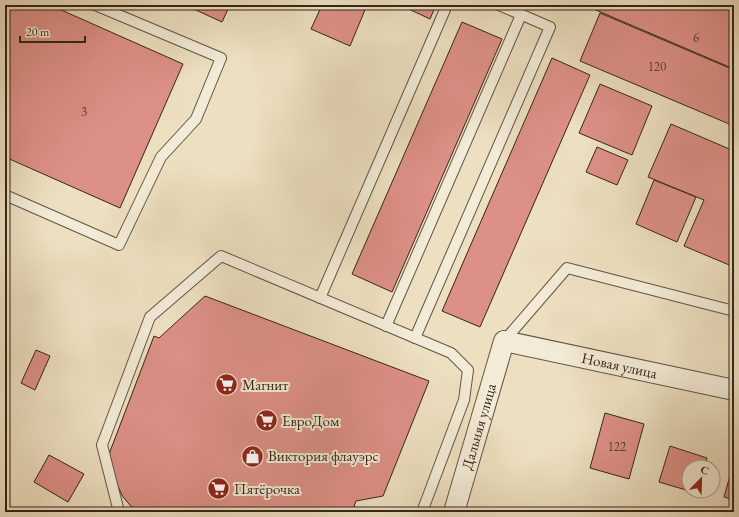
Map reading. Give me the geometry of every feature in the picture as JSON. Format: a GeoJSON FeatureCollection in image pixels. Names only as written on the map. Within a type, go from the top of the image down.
{"type":"FeatureCollection","features":[{"type":"Feature","properties":{"kind":"street","name":"Новая улица"},"geometry":{"type":"LineString","coordinates":[[504,341],[734,390]]}},
{"type":"Feature","properties":{"kind":"street","name":"Дальняя улица"},"geometry":{"type":"LineString","coordinates":[[454,512],[504,341]]}},
{"type":"Feature","properties":{"kind":"lane"},"geometry":{"type":"LineString","coordinates":[[5,195],[119,245],[161,157],[196,119],[221,58],[95,5]]}},
{"type":"Feature","properties":{"kind":"lane"},"geometry":{"type":"LineString","coordinates":[[320,298],[447,5]]}},
{"type":"Feature","properties":{"kind":"lane"},"geometry":{"type":"LineString","coordinates":[[415,338],[550,27],[499,5]]}},
{"type":"Feature","properties":{"kind":"lane"},"geometry":{"type":"LineString","coordinates":[[386,326],[521,15]]}},
{"type":"Feature","properties":{"kind":"lane"},"geometry":{"type":"LineString","coordinates":[[119,512],[102,445],[150,317],[221,256],[451,353],[468,370],[464,400],[422,512]]}},
{"type":"Feature","properties":{"kind":"lane"},"geometry":{"type":"LineString","coordinates":[[504,341],[567,268],[734,311]]}},
{"type":"Feature","properties":{"kind":"building"},"geometry":{"type":"Polygon","coordinates":[[[5,5],[50,5],[183,64],[120,208],[5,157],[5,5]]]}},
{"type":"Feature","properties":{"kind":"building"},"geometry":{"type":"Polygon","coordinates":[[[185,5],[230,5],[222,22],[185,5]]]}},
{"type":"Feature","properties":{"kind":"building"},"geometry":{"type":"Polygon","coordinates":[[[322,5],[367,5],[350,46],[311,29],[322,5]]]}},
{"type":"Feature","properties":{"kind":"building"},"geometry":{"type":"Polygon","coordinates":[[[400,5],[436,5],[430,19],[400,5]]]}},
{"type":"Feature","properties":{"kind":"building"},"geometry":{"type":"Polygon","coordinates":[[[584,5],[734,5],[734,69],[584,5]]]}},
{"type":"Feature","properties":{"kind":"building"},"geometry":{"type":"Polygon","coordinates":[[[600,13],[734,70],[734,126],[580,61],[600,13]]]}},
{"type":"Feature","properties":{"kind":"building"},"geometry":{"type":"Polygon","coordinates":[[[462,22],[502,39],[392,292],[352,274],[462,22]]]}},
{"type":"Feature","properties":{"kind":"building"},"geometry":{"type":"Polygon","coordinates":[[[552,58],[590,75],[480,327],[442,311],[552,58]]]}},
{"type":"Feature","properties":{"kind":"building"},"geometry":{"type":"Polygon","coordinates":[[[600,84],[652,106],[632,155],[579,133],[600,84]]]}},
{"type":"Feature","properties":{"kind":"building"},"geometry":{"type":"Polygon","coordinates":[[[671,124],[734,151],[734,267],[684,246],[704,200],[648,177],[671,124]]]}},
{"type":"Feature","properties":{"kind":"building"},"geometry":{"type":"Polygon","coordinates":[[[597,147],[628,160],[617,185],[586,172],[597,147]]]}},
{"type":"Feature","properties":{"kind":"building"},"geometry":{"type":"Polygon","coordinates":[[[654,180],[696,197],[677,242],[636,224],[654,180]]]}},
{"type":"Feature","properties":{"kind":"building","name":"ЕвроДом"},"geometry":{"type":"Polygon","coordinates":[[[205,296],[429,381],[383,496],[356,501],[352,512],[136,512],[123,497],[106,462],[154,336],[159,338],[205,296]]]}},
{"type":"Feature","properties":{"kind":"building"},"geometry":{"type":"Polygon","coordinates":[[[36,350],[50,356],[35,390],[21,383],[36,350]]]}},
{"type":"Feature","properties":{"kind":"building"},"geometry":{"type":"Polygon","coordinates":[[[605,413],[644,424],[629,479],[590,468],[605,413]]]}},
{"type":"Feature","properties":{"kind":"building"},"geometry":{"type":"Polygon","coordinates":[[[670,446],[707,458],[681,459],[681,489],[659,482],[670,446]]]}},
{"type":"Feature","properties":{"kind":"building"},"geometry":{"type":"Polygon","coordinates":[[[49,455],[84,474],[68,502],[34,482],[49,455]]]}},
{"type":"Feature","properties":{"kind":"building"},"geometry":{"type":"Polygon","coordinates":[[[734,465],[734,500],[724,497],[734,465]]]}},
{"type":"Feature","properties":{"kind":"place","name":"Магнит"},"geometry":{"type":"Point","coordinates":[226,385]}},
{"type":"Feature","properties":{"kind":"place","name":"ЕвроДом"},"geometry":{"type":"Point","coordinates":[267,421]}},
{"type":"Feature","properties":{"kind":"place","name":"Виктория флауэрс"},"geometry":{"type":"Point","coordinates":[252,456]}},
{"type":"Feature","properties":{"kind":"place","name":"Пятёрочка"},"geometry":{"type":"Point","coordinates":[218,489]}}]}
